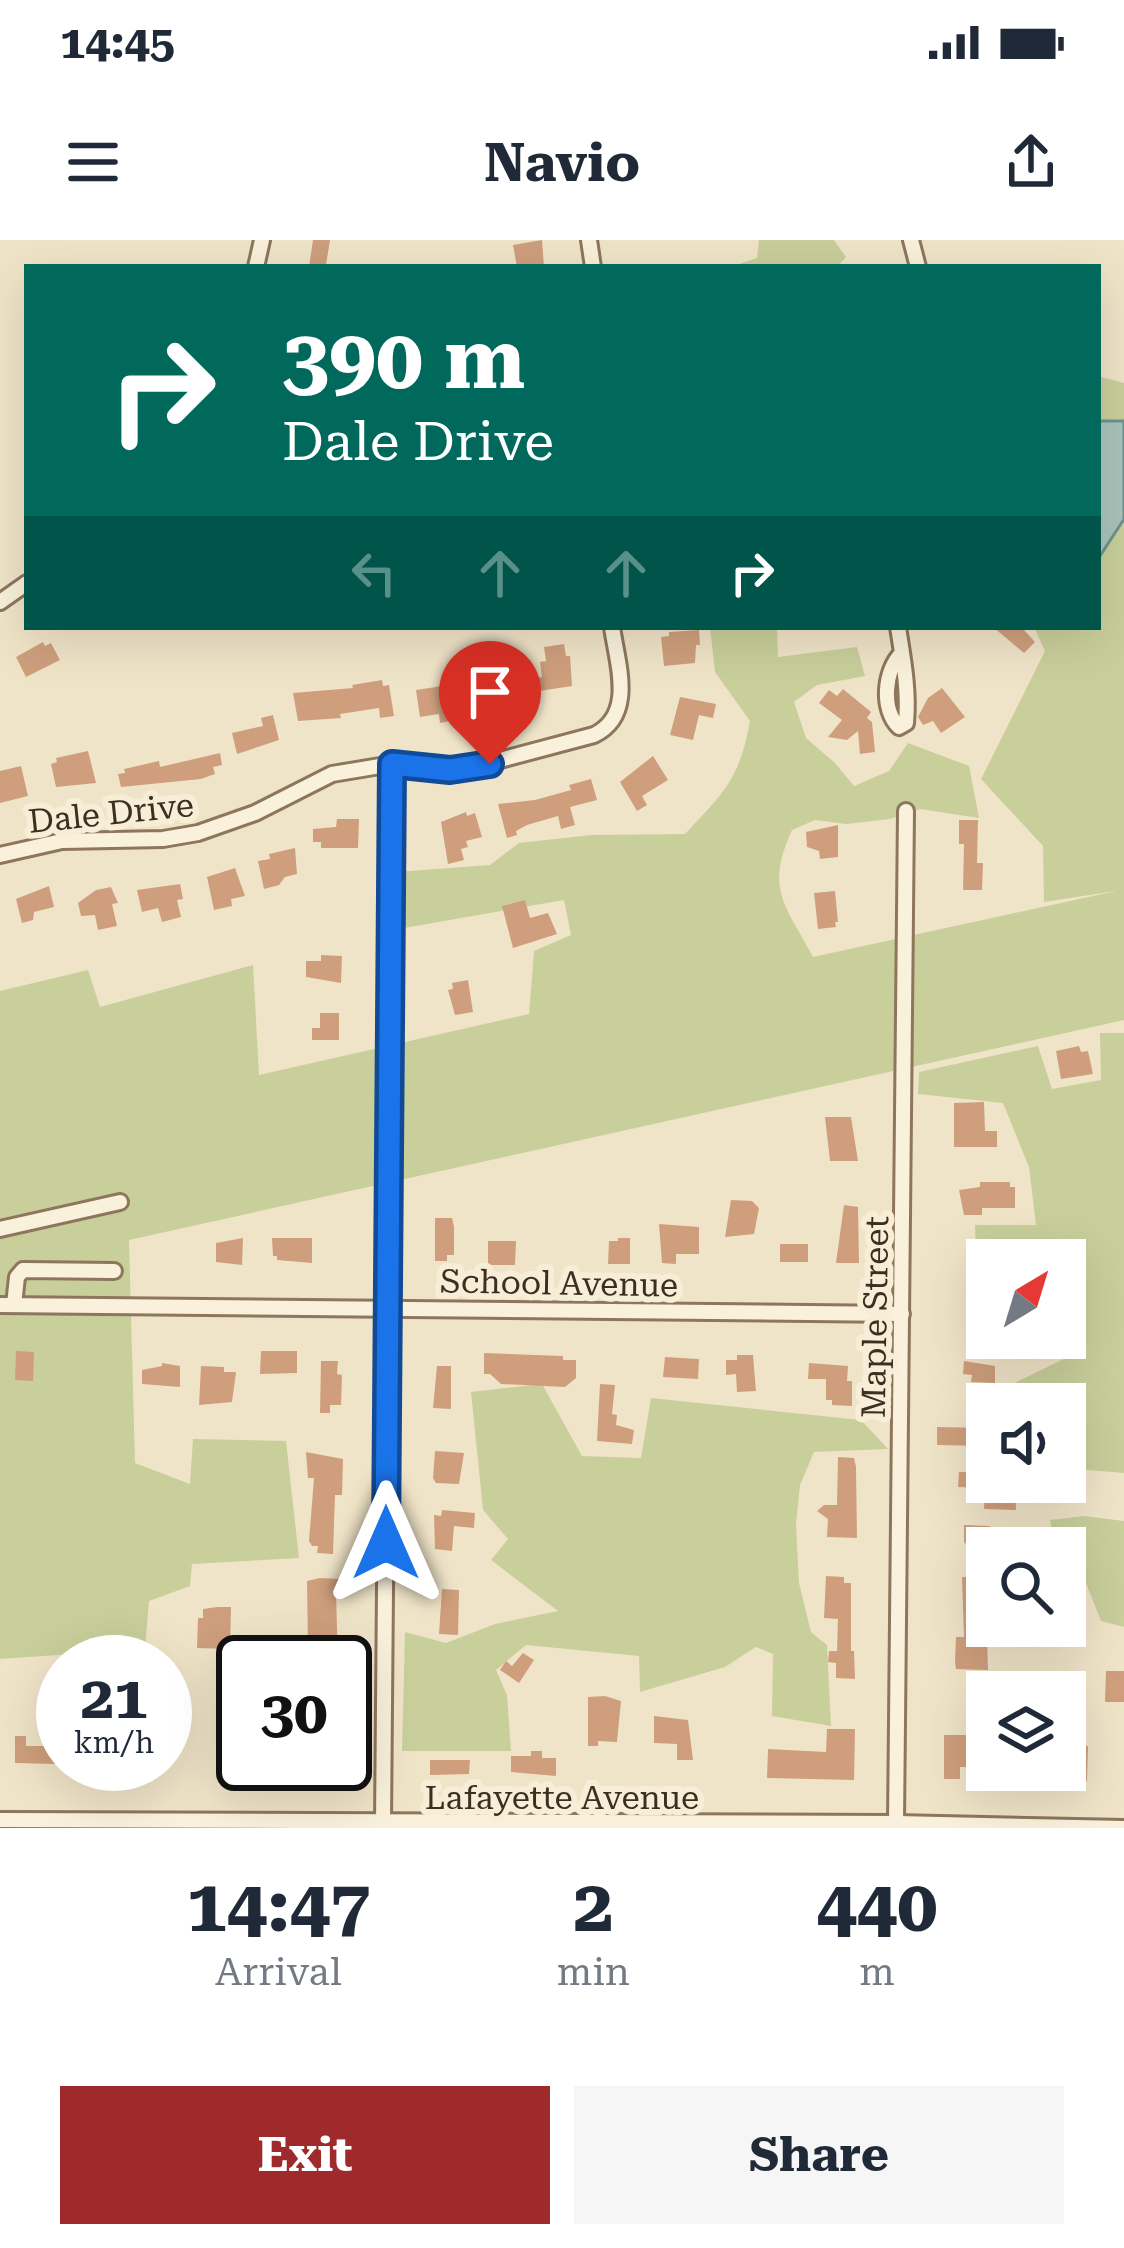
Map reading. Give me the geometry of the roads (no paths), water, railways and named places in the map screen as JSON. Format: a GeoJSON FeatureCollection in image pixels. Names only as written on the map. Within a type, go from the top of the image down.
{"type":"FeatureCollection","features":[{"type":"Feature","properties":{"kind":"street","name":"Dale Drive"},"geometry":{"type":"LineString","coordinates":[[0,855],[62,841],[198,833],[255,813],[332,773],[392,764],[466,769],[577,741],[605,730],[621,704],[612,630]]}},
{"type":"Feature","properties":{"kind":"street"},"geometry":{"type":"LineString","coordinates":[[898,630],[902,653],[906,680],[906,723],[899,728],[892,722],[888,705],[889,676],[902,653]]}},
{"type":"Feature","properties":{"kind":"street"},"geometry":{"type":"LineString","coordinates":[[383,1824],[392,764]]}},
{"type":"Feature","properties":{"kind":"street","name":"Maple Street"},"geometry":{"type":"LineString","coordinates":[[896,1823],[906,811]]}},
{"type":"Feature","properties":{"kind":"street"},"geometry":{"type":"LineString","coordinates":[[0,1229],[120,1202]]}},
{"type":"Feature","properties":{"kind":"street"},"geometry":{"type":"LineString","coordinates":[[7,1305],[23,1270],[114,1271]]}},
{"type":"Feature","properties":{"kind":"street","name":"School Avenue"},"geometry":{"type":"LineString","coordinates":[[7,1305],[902,1314]]}},
{"type":"Feature","properties":{"kind":"street","name":"Lafayette Avenue"},"geometry":{"type":"LineString","coordinates":[[0,1820],[34,1824],[896,1823],[1124,1828]]}},
{"type":"Feature","properties":{"kind":"water"},"geometry":{"type":"Polygon","coordinates":[[[1101,421],[1124,421],[1124,519],[1101,554],[1101,421]]]}}]}
